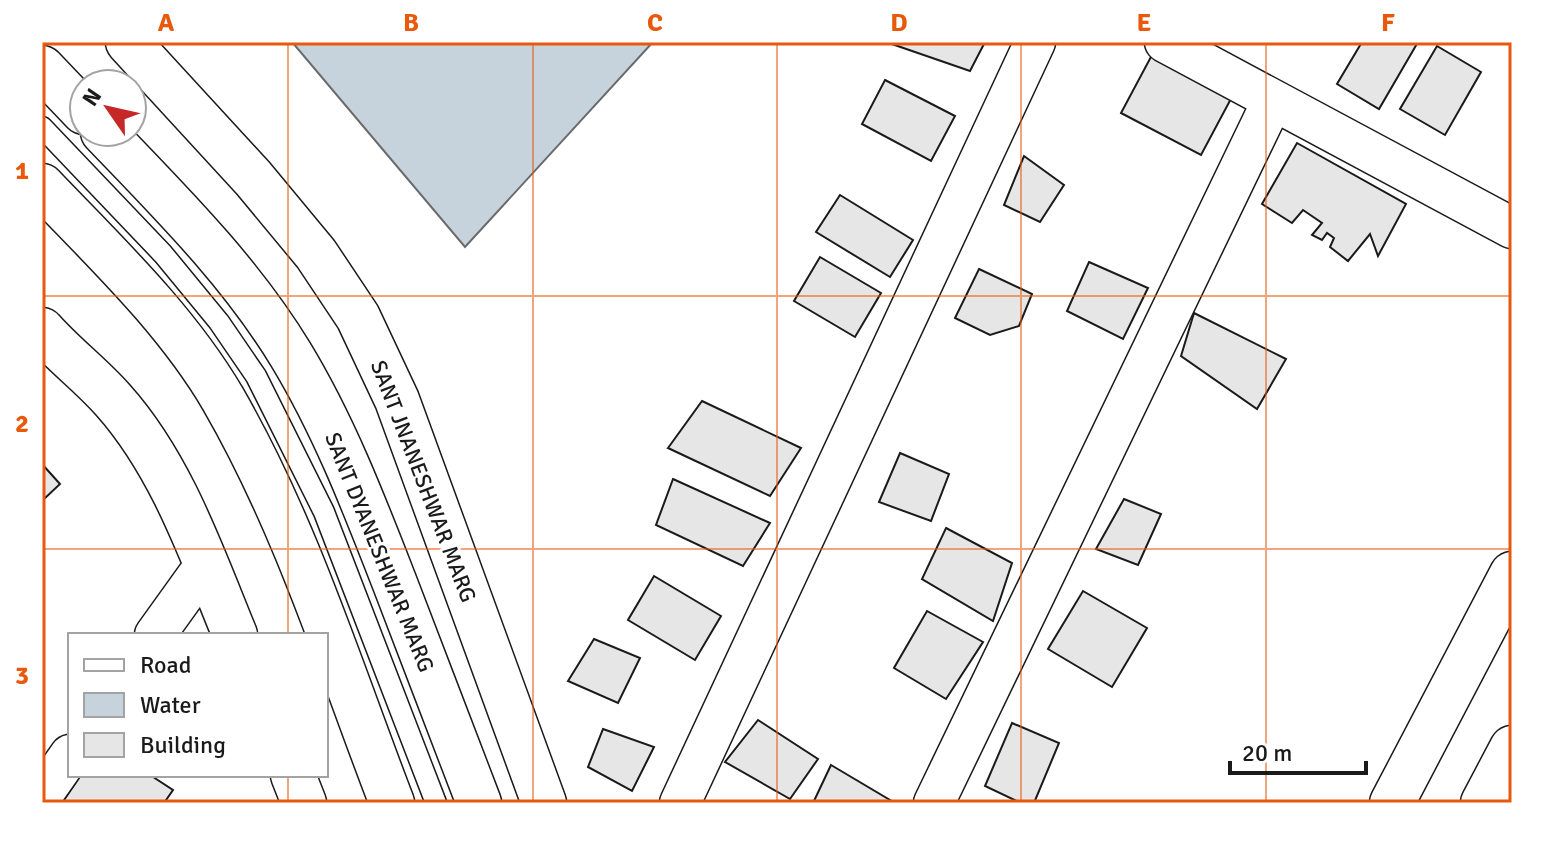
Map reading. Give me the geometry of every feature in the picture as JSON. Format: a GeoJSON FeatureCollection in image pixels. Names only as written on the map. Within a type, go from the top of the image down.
{"type":"FeatureCollection","features":[{"type":"Feature","properties":{"kind":"main road","name":"SANT JNANESHWAR MARG"},"geometry":{"type":"LineString","coordinates":[[128,42],[253,178],[316,254],[358,317],[397,400],[544,803]]}},
{"type":"Feature","properties":{"kind":"main road"},"geometry":{"type":"LineString","coordinates":[[42,68],[68,95]]}},
{"type":"Feature","properties":{"kind":"main road","name":"SANT DYANESHWAR MARG"},"geometry":{"type":"LineString","coordinates":[[118,148],[194,228],[252,298],[291,354],[333,432],[361,496],[479,803]]}},
{"type":"Feature","properties":{"kind":"main road"},"geometry":{"type":"LineString","coordinates":[[42,186],[133,282],[222,397],[287,528],[327,633]]}},
{"type":"Feature","properties":{"kind":"main road"},"geometry":{"type":"LineString","coordinates":[[42,330],[113,400],[150,450],[206,564],[234,633]]}},
{"type":"Feature","properties":{"kind":"main road"},"geometry":{"type":"LineString","coordinates":[[1392,803],[1512,574]]}},
{"type":"Feature","properties":{"kind":"main road"},"geometry":{"type":"LineString","coordinates":[[328,635],[392,803]]}},
{"type":"Feature","properties":{"kind":"main road"},"geometry":{"type":"LineString","coordinates":[[1483,803],[1512,748]]}},
{"type":"Feature","properties":{"kind":"main road"},"geometry":{"type":"LineString","coordinates":[[294,777],[304,803]]}},
{"type":"Feature","properties":{"kind":"street"},"geometry":{"type":"LineString","coordinates":[[680,803],[1035,42]]}},
{"type":"Feature","properties":{"kind":"street"},"geometry":{"type":"LineString","coordinates":[[1182,45],[1272,102],[1512,228]]}},
{"type":"Feature","properties":{"kind":"street"},"geometry":{"type":"LineString","coordinates":[[934,803],[1272,102]]}},
{"type":"Feature","properties":{"kind":"street"},"geometry":{"type":"LineString","coordinates":[[156,633],[206,564]]}},
{"type":"Feature","properties":{"kind":"street"},"geometry":{"type":"LineString","coordinates":[[42,795],[68,758]]}},
{"type":"Feature","properties":{"kind":"lane"},"geometry":{"type":"LineString","coordinates":[[42,127],[163,254],[219,322],[256,376],[324,512],[436,803]]}},
{"type":"Feature","properties":{"kind":"water"},"geometry":{"type":"Polygon","coordinates":[[[292,42],[653,42],[465,247],[292,42]]]}},
{"type":"Feature","properties":{"kind":"building"},"geometry":{"type":"Polygon","coordinates":[[[886,42],[985,42],[970,71],[886,42]]]}},
{"type":"Feature","properties":{"kind":"building"},"geometry":{"type":"Polygon","coordinates":[[[1362,42],[1418,42],[1379,109],[1337,84],[1362,42]]]}},
{"type":"Feature","properties":{"kind":"building"},"geometry":{"type":"Polygon","coordinates":[[[1437,46],[1481,72],[1445,135],[1400,109],[1437,46]]]}},
{"type":"Feature","properties":{"kind":"building"},"geometry":{"type":"Polygon","coordinates":[[[1153,53],[1233,95],[1201,155],[1121,113],[1153,53]]]}},
{"type":"Feature","properties":{"kind":"building"},"geometry":{"type":"Polygon","coordinates":[[[885,80],[955,116],[931,161],[862,124],[885,80]]]}},
{"type":"Feature","properties":{"kind":"building"},"geometry":{"type":"Polygon","coordinates":[[[1297,143],[1406,204],[1378,256],[1370,234],[1348,261],[1330,247],[1334,238],[1327,233],[1322,240],[1312,235],[1322,223],[1303,210],[1292,223],[1262,204],[1297,143]]]}},
{"type":"Feature","properties":{"kind":"building"},"geometry":{"type":"Polygon","coordinates":[[[1024,156],[1064,185],[1040,222],[1004,205],[1024,156]]]}},
{"type":"Feature","properties":{"kind":"building"},"geometry":{"type":"Polygon","coordinates":[[[840,195],[913,240],[890,277],[816,232],[840,195]]]}},
{"type":"Feature","properties":{"kind":"building"},"geometry":{"type":"Polygon","coordinates":[[[820,257],[881,293],[855,337],[794,301],[820,257]]]}},
{"type":"Feature","properties":{"kind":"building"},"geometry":{"type":"Polygon","coordinates":[[[1089,262],[1148,288],[1123,339],[1067,311],[1089,262]]]}},
{"type":"Feature","properties":{"kind":"building"},"geometry":{"type":"Polygon","coordinates":[[[979,269],[1032,294],[1019,326],[990,335],[955,318],[979,269]]]}},
{"type":"Feature","properties":{"kind":"building"},"geometry":{"type":"Polygon","coordinates":[[[1194,313],[1286,359],[1257,409],[1181,356],[1194,313]]]}},
{"type":"Feature","properties":{"kind":"building"},"geometry":{"type":"Polygon","coordinates":[[[702,401],[801,448],[770,496],[668,448],[702,401]]]}},
{"type":"Feature","properties":{"kind":"building"},"geometry":{"type":"Polygon","coordinates":[[[900,453],[949,474],[931,521],[879,502],[900,453]]]}},
{"type":"Feature","properties":{"kind":"building"},"geometry":{"type":"Polygon","coordinates":[[[42,464],[60,484],[42,501],[42,464]]]}},
{"type":"Feature","properties":{"kind":"building"},"geometry":{"type":"Polygon","coordinates":[[[673,479],[770,523],[743,566],[656,525],[673,479]]]}},
{"type":"Feature","properties":{"kind":"building"},"geometry":{"type":"Polygon","coordinates":[[[1124,499],[1161,514],[1138,565],[1096,549],[1124,499]]]}},
{"type":"Feature","properties":{"kind":"building"},"geometry":{"type":"Polygon","coordinates":[[[946,528],[1012,563],[993,621],[922,579],[946,528]]]}},
{"type":"Feature","properties":{"kind":"building"},"geometry":{"type":"Polygon","coordinates":[[[654,576],[721,616],[695,660],[628,620],[654,576]]]}},
{"type":"Feature","properties":{"kind":"building"},"geometry":{"type":"Polygon","coordinates":[[[1083,591],[1147,628],[1112,687],[1048,649],[1083,591]]]}},
{"type":"Feature","properties":{"kind":"building"},"geometry":{"type":"Polygon","coordinates":[[[927,611],[983,642],[946,699],[894,668],[927,611]]]}},
{"type":"Feature","properties":{"kind":"building"},"geometry":{"type":"Polygon","coordinates":[[[594,639],[640,658],[618,703],[568,681],[594,639]]]}},
{"type":"Feature","properties":{"kind":"building"},"geometry":{"type":"Polygon","coordinates":[[[758,720],[818,759],[790,799],[725,762],[758,720]]]}},
{"type":"Feature","properties":{"kind":"building"},"geometry":{"type":"Polygon","coordinates":[[[1012,723],[1059,743],[1034,803],[1021,803],[985,786],[1012,723]]]}},
{"type":"Feature","properties":{"kind":"building"},"geometry":{"type":"Polygon","coordinates":[[[603,729],[654,747],[632,791],[588,767],[603,729]]]}},
{"type":"Feature","properties":{"kind":"building"},"geometry":{"type":"Polygon","coordinates":[[[831,765],[895,803],[813,803],[831,765]]]}},
{"type":"Feature","properties":{"kind":"building"},"geometry":{"type":"Polygon","coordinates":[[[80,777],[153,777],[173,790],[164,803],[62,803],[80,777]]]}}]}
